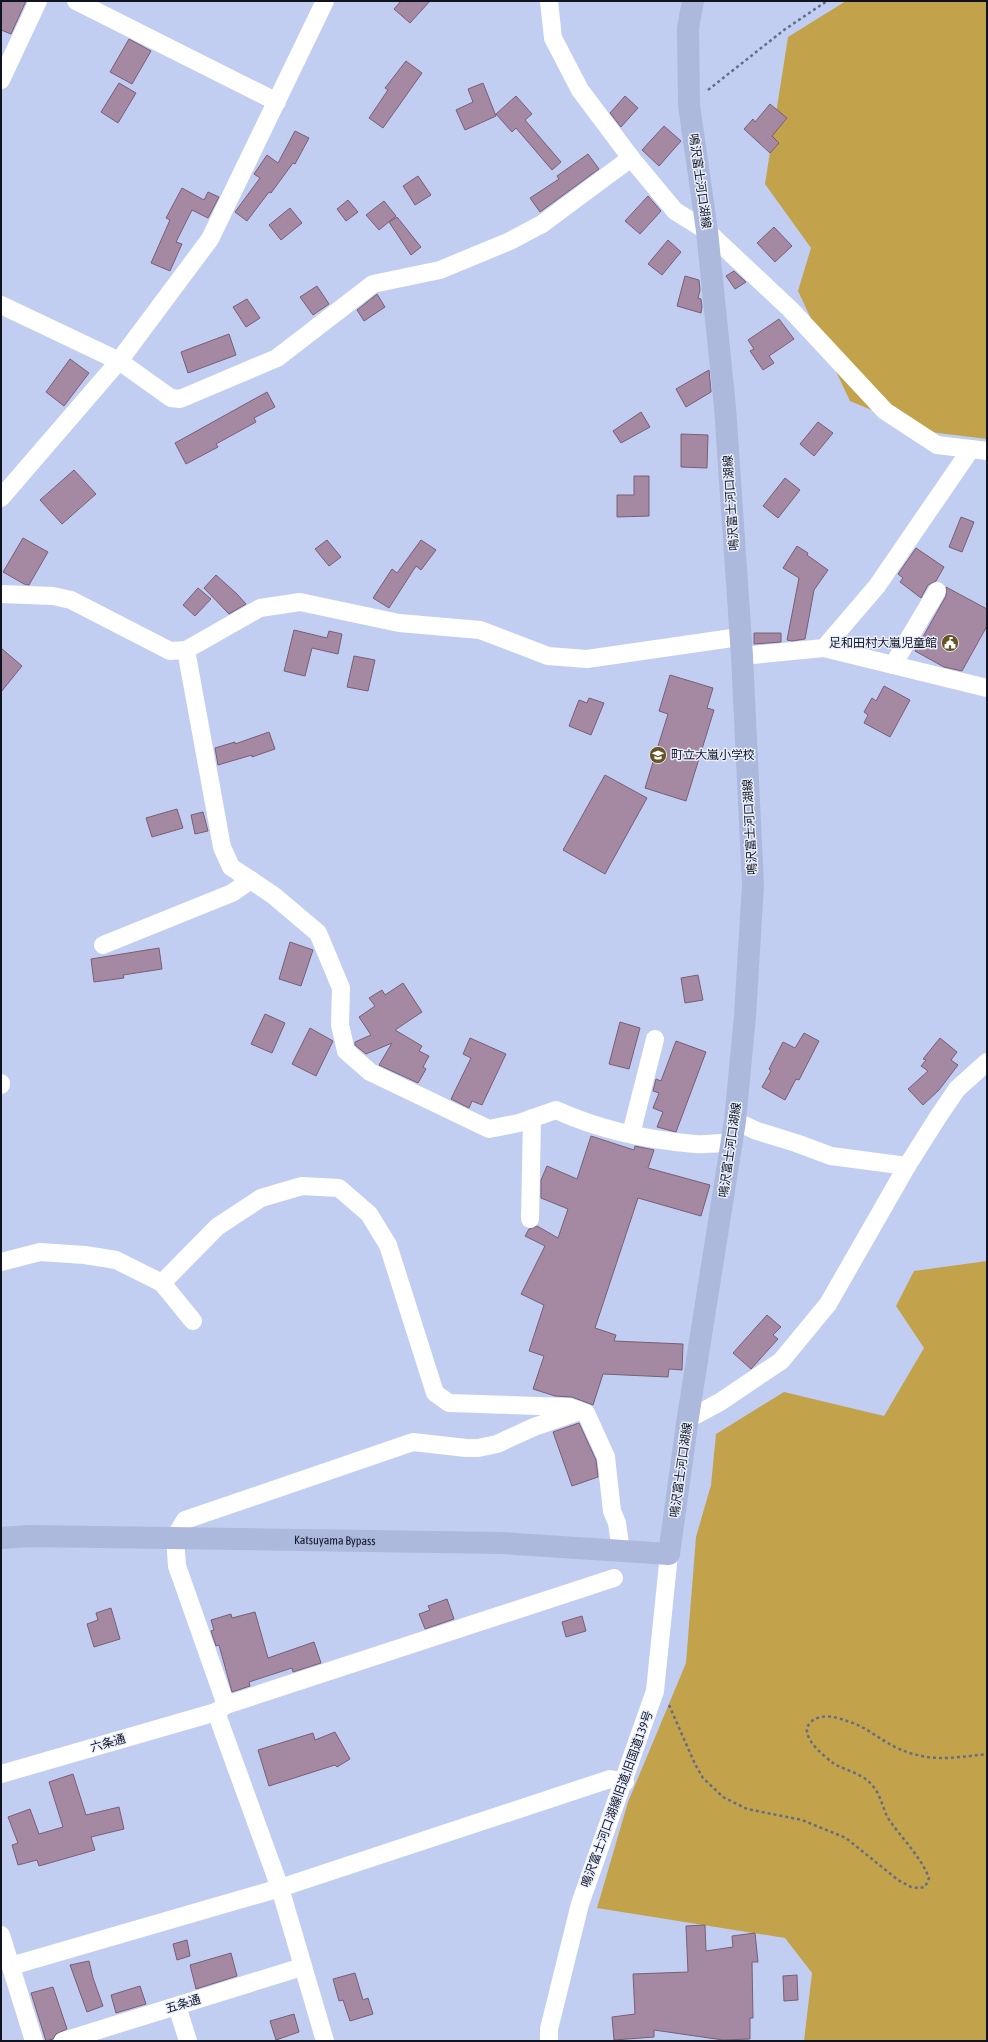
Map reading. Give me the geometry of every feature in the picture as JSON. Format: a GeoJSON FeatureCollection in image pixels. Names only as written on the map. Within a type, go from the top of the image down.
{"type":"FeatureCollection","features":[{"type":"Feature","properties":{"kind":"main road","name":"鳴沢富士河口湖線"},"geometry":{"type":"LineString","coordinates":[[669,1554],[688,1417],[735,1121],[745,1016],[752,885],[740,646],[725,407],[707,231],[689,105],[688,28],[693,1]]}},
{"type":"Feature","properties":{"kind":"main road","name":"Katsuyama Bypass"},"geometry":{"type":"LineString","coordinates":[[1,1538],[29,1536],[176,1537],[501,1543],[669,1554]]}},
{"type":"Feature","properties":{"kind":"street"},"geometry":{"type":"LineString","coordinates":[[1,80],[38,1]]}},
{"type":"Feature","properties":{"kind":"street"},"geometry":{"type":"LineString","coordinates":[[76,1],[277,102]]}},
{"type":"Feature","properties":{"kind":"street"},"geometry":{"type":"LineString","coordinates":[[1,498],[119,361],[210,239],[325,1]]}},
{"type":"Feature","properties":{"kind":"street"},"geometry":{"type":"LineString","coordinates":[[549,1],[553,38],[580,90],[631,158],[675,211],[707,231],[791,310],[885,412],[937,445],[979,450]]}},
{"type":"Feature","properties":{"kind":"street"},"geometry":{"type":"LineString","coordinates":[[1,305],[119,361],[171,398],[180,399],[277,358],[373,284],[440,270],[510,241],[542,224],[631,158]]}},
{"type":"Feature","properties":{"kind":"street"},"geometry":{"type":"LineString","coordinates":[[824,648],[877,586],[979,450]]}},
{"type":"Feature","properties":{"kind":"street"},"geometry":{"type":"LineString","coordinates":[[893,665],[937,591]]}},
{"type":"Feature","properties":{"kind":"street"},"geometry":{"type":"LineString","coordinates":[[1,594],[54,596],[71,600],[170,651],[186,650],[260,608],[300,602],[398,623],[480,630],[548,656],[587,659],[740,646],[824,648],[987,688]]}},
{"type":"Feature","properties":{"kind":"street"},"geometry":{"type":"LineString","coordinates":[[186,650],[222,847],[231,867],[273,895],[318,933],[341,988],[340,1025],[346,1051],[370,1072],[489,1129],[556,1110],[618,1132],[697,1144],[732,1142]]}},
{"type":"Feature","properties":{"kind":"street"},"geometry":{"type":"LineString","coordinates":[[103,945],[232,893],[251,880]]}},
{"type":"Feature","properties":{"kind":"street"},"geometry":{"type":"LineString","coordinates":[[631,1134],[655,1039]]}},
{"type":"Feature","properties":{"kind":"street"},"geometry":{"type":"LineString","coordinates":[[688,1417],[720,1402],[781,1361],[828,1304],[907,1166],[957,1089],[987,1062]]}},
{"type":"Feature","properties":{"kind":"street"},"geometry":{"type":"LineString","coordinates":[[530,1219],[532,1118]]}},
{"type":"Feature","properties":{"kind":"street"},"geometry":{"type":"LineString","coordinates":[[735,1121],[757,1131],[831,1156],[907,1166]]}},
{"type":"Feature","properties":{"kind":"street"},"geometry":{"type":"LineString","coordinates":[[162,1283],[217,1227],[261,1198],[302,1186],[339,1188],[369,1214],[388,1245],[435,1393],[449,1403],[570,1407],[586,1413],[606,1457],[612,1512],[617,1524],[621,1551]]}},
{"type":"Feature","properties":{"kind":"street"},"geometry":{"type":"LineString","coordinates":[[1,1262],[40,1252],[85,1255],[116,1260],[162,1283],[193,1321]]}},
{"type":"Feature","properties":{"kind":"street"},"geometry":{"type":"LineString","coordinates":[[325,2041],[280,1888],[221,1708],[177,1566],[176,1537],[185,1520],[413,1442],[478,1448],[496,1444],[534,1427],[581,1411]]}},
{"type":"Feature","properties":{"kind":"street","name":"鳴沢富士河口湖線旧道;旧国道139号"},"geometry":{"type":"LineString","coordinates":[[549,2041],[549,2029],[580,1904],[625,1782],[655,1691],[669,1554]]}},
{"type":"Feature","properties":{"kind":"street","name":"六条通"},"geometry":{"type":"LineString","coordinates":[[1,1774],[221,1708],[614,1578]]}},
{"type":"Feature","properties":{"kind":"street"},"geometry":{"type":"LineString","coordinates":[[11,1966],[280,1888],[610,1779],[625,1782]]}},
{"type":"Feature","properties":{"kind":"street"},"geometry":{"type":"LineString","coordinates":[[1,1935],[34,2041]]}},
{"type":"Feature","properties":{"kind":"street","name":"五条通"},"geometry":{"type":"LineString","coordinates":[[63,2041],[302,1967]]}},
{"type":"Feature","properties":{"kind":"street"},"geometry":{"type":"LineString","coordinates":[[177,2006],[188,2041]]}},
{"type":"Feature","properties":{"kind":"path"},"geometry":{"type":"LineString","coordinates":[[689,105],[784,30],[827,1]]}},
{"type":"Feature","properties":{"kind":"path"},"geometry":{"type":"LineString","coordinates":[[655,1691],[669,1706],[686,1748],[703,1778],[723,1797],[747,1809],[802,1820],[846,1838],[898,1880],[918,1888],[925,1887],[929,1878],[925,1868],[900,1836],[887,1816],[881,1797],[872,1785],[857,1773],[834,1763],[818,1750],[810,1740],[807,1733],[808,1726],[811,1721],[831,1716],[848,1721],[895,1747],[921,1757],[944,1759],[987,1754]]}},
{"type":"Feature","properties":{"kind":"shaded area"},"geometry":{"type":"Polygon","coordinates":[[[846,1],[987,1],[987,439],[922,431],[850,401],[798,291],[811,248],[765,184],[788,37],[846,1]]]}},
{"type":"Feature","properties":{"kind":"shaded area"},"geometry":{"type":"Polygon","coordinates":[[[987,1261],[987,2041],[804,2041],[812,1973],[785,1938],[597,1908],[628,1802],[686,1663],[696,1537],[711,1485],[716,1434],[784,1392],[884,1416],[924,1348],[896,1306],[914,1271],[987,1261]]]}},
{"type":"Feature","properties":{"kind":"building"},"geometry":{"type":"Polygon","coordinates":[[[1,1],[26,1],[11,34],[1,30],[1,1]]]}},
{"type":"Feature","properties":{"kind":"building"},"geometry":{"type":"Polygon","coordinates":[[[401,1],[430,1],[410,23],[394,9],[401,1]]]}},
{"type":"Feature","properties":{"kind":"building"},"geometry":{"type":"Polygon","coordinates":[[[129,39],[151,51],[132,84],[110,72],[129,39]]]}},
{"type":"Feature","properties":{"kind":"building"},"geometry":{"type":"Polygon","coordinates":[[[406,61],[422,73],[383,128],[369,118],[388,90],[385,88],[406,61]]]}},
{"type":"Feature","properties":{"kind":"building"},"geometry":{"type":"Polygon","coordinates":[[[119,83],[136,93],[118,123],[101,112],[119,83]]]}},
{"type":"Feature","properties":{"kind":"building"},"geometry":{"type":"Polygon","coordinates":[[[483,83],[496,116],[465,130],[456,110],[473,102],[468,89],[483,83]]]}},
{"type":"Feature","properties":{"kind":"building"},"geometry":{"type":"Polygon","coordinates":[[[516,96],[532,114],[525,120],[561,162],[552,170],[516,128],[512,132],[496,114],[516,96]]]}},
{"type":"Feature","properties":{"kind":"building"},"geometry":{"type":"Polygon","coordinates":[[[625,96],[638,108],[621,127],[610,113],[625,96]]]}},
{"type":"Feature","properties":{"kind":"building"},"geometry":{"type":"Polygon","coordinates":[[[770,104],[787,118],[772,136],[779,143],[770,153],[744,129],[753,119],[755,122],[770,104]]]}},
{"type":"Feature","properties":{"kind":"building"},"geometry":{"type":"Polygon","coordinates":[[[664,126],[681,141],[659,166],[642,150],[664,126]]]}},
{"type":"Feature","properties":{"kind":"building"},"geometry":{"type":"Polygon","coordinates":[[[295,131],[309,138],[295,164],[293,163],[271,193],[269,192],[247,221],[235,212],[260,178],[254,174],[267,155],[278,163],[295,131]]]}},
{"type":"Feature","properties":{"kind":"building"},"geometry":{"type":"Polygon","coordinates":[[[588,154],[599,169],[540,212],[530,198],[559,179],[557,176],[588,154]]]}},
{"type":"Feature","properties":{"kind":"building"},"geometry":{"type":"Polygon","coordinates":[[[418,176],[431,195],[415,205],[403,186],[418,176]]]}},
{"type":"Feature","properties":{"kind":"building"},"geometry":{"type":"Polygon","coordinates":[[[182,188],[204,200],[208,192],[219,197],[208,218],[192,210],[176,242],[182,244],[170,271],[151,263],[170,220],[166,218],[182,188]]]}},
{"type":"Feature","properties":{"kind":"building"},"geometry":{"type":"Polygon","coordinates":[[[648,196],[661,211],[640,234],[625,221],[648,196]]]}},
{"type":"Feature","properties":{"kind":"building"},"geometry":{"type":"Polygon","coordinates":[[[348,200],[358,212],[346,221],[337,209],[348,200]]]}},
{"type":"Feature","properties":{"kind":"building"},"geometry":{"type":"Polygon","coordinates":[[[384,201],[396,216],[379,230],[366,215],[384,201]]]}},
{"type":"Feature","properties":{"kind":"building"},"geometry":{"type":"Polygon","coordinates":[[[290,208],[302,223],[281,240],[269,225],[290,208]]]}},
{"type":"Feature","properties":{"kind":"building"},"geometry":{"type":"Polygon","coordinates":[[[397,217],[421,247],[411,255],[389,222],[397,217]]]}},
{"type":"Feature","properties":{"kind":"building"},"geometry":{"type":"Polygon","coordinates":[[[774,227],[792,246],[775,262],[757,243],[774,227]]]}},
{"type":"Feature","properties":{"kind":"building"},"geometry":{"type":"Polygon","coordinates":[[[668,240],[681,252],[662,275],[648,264],[668,240]]]}},
{"type":"Feature","properties":{"kind":"building"},"geometry":{"type":"Polygon","coordinates":[[[734,271],[746,282],[735,289],[726,276],[734,271]]]}},
{"type":"Feature","properties":{"kind":"building"},"geometry":{"type":"Polygon","coordinates":[[[685,276],[699,280],[700,290],[698,298],[701,299],[701,313],[677,306],[685,276]]]}},
{"type":"Feature","properties":{"kind":"building"},"geometry":{"type":"Polygon","coordinates":[[[317,286],[329,304],[313,315],[300,297],[317,286]]]}},
{"type":"Feature","properties":{"kind":"building"},"geometry":{"type":"Polygon","coordinates":[[[377,294],[385,307],[364,321],[357,310],[377,294]]]}},
{"type":"Feature","properties":{"kind":"building"},"geometry":{"type":"Polygon","coordinates":[[[247,299],[260,318],[246,327],[233,307],[247,299]]]}},
{"type":"Feature","properties":{"kind":"building"},"geometry":{"type":"Polygon","coordinates":[[[779,319],[794,339],[769,356],[774,363],[763,370],[750,351],[754,349],[748,340],[779,319]]]}},
{"type":"Feature","properties":{"kind":"building"},"geometry":{"type":"Polygon","coordinates":[[[229,334],[236,355],[188,373],[181,352],[229,334]]]}},
{"type":"Feature","properties":{"kind":"building"},"geometry":{"type":"Polygon","coordinates":[[[70,359],[89,373],[64,406],[46,392],[70,359]]]}},
{"type":"Feature","properties":{"kind":"building"},"geometry":{"type":"Polygon","coordinates":[[[709,370],[711,392],[686,407],[676,389],[709,370]]]}},
{"type":"Feature","properties":{"kind":"building"},"geometry":{"type":"Polygon","coordinates":[[[267,392],[275,407],[254,418],[256,422],[216,444],[218,447],[186,464],[175,443],[267,392]]]}},
{"type":"Feature","properties":{"kind":"building"},"geometry":{"type":"Polygon","coordinates":[[[641,412],[650,427],[621,443],[613,431],[641,412]]]}},
{"type":"Feature","properties":{"kind":"building"},"geometry":{"type":"Polygon","coordinates":[[[818,422],[833,433],[814,456],[800,444],[818,422]]]}},
{"type":"Feature","properties":{"kind":"building"},"geometry":{"type":"Polygon","coordinates":[[[681,434],[708,435],[707,468],[681,467],[681,434]]]}},
{"type":"Feature","properties":{"kind":"building"},"geometry":{"type":"Polygon","coordinates":[[[74,470],[96,494],[62,524],[40,500],[74,470]]]}},
{"type":"Feature","properties":{"kind":"building"},"geometry":{"type":"Polygon","coordinates":[[[634,476],[649,476],[649,516],[617,517],[617,495],[634,495],[634,476]]]}},
{"type":"Feature","properties":{"kind":"building"},"geometry":{"type":"Polygon","coordinates":[[[785,478],[800,490],[778,518],[763,506],[785,478]]]}},
{"type":"Feature","properties":{"kind":"building"},"geometry":{"type":"Polygon","coordinates":[[[961,517],[974,522],[962,552],[949,547],[961,517]]]}},
{"type":"Feature","properties":{"kind":"building"},"geometry":{"type":"Polygon","coordinates":[[[23,538],[48,552],[29,585],[24,584],[3,572],[23,538]]]}},
{"type":"Feature","properties":{"kind":"building"},"geometry":{"type":"Polygon","coordinates":[[[327,540],[341,557],[329,566],[315,549],[327,540]]]}},
{"type":"Feature","properties":{"kind":"building"},"geometry":{"type":"Polygon","coordinates":[[[421,540],[436,550],[421,570],[416,566],[389,608],[373,598],[392,569],[397,573],[421,540]]]}},
{"type":"Feature","properties":{"kind":"building"},"geometry":{"type":"Polygon","coordinates":[[[797,546],[828,570],[814,590],[805,639],[792,641],[787,640],[799,578],[783,568],[797,546]]]}},
{"type":"Feature","properties":{"kind":"building"},"geometry":{"type":"Polygon","coordinates":[[[916,548],[944,567],[936,581],[928,585],[921,598],[900,582],[903,578],[898,574],[916,548]]]}},
{"type":"Feature","properties":{"kind":"building"},"geometry":{"type":"Polygon","coordinates":[[[216,575],[246,604],[229,614],[204,588],[216,575]]]}},
{"type":"Feature","properties":{"kind":"building"},"geometry":{"type":"Polygon","coordinates":[[[946,587],[987,609],[987,626],[962,671],[944,667],[915,651],[946,596],[946,587]]]}},
{"type":"Feature","properties":{"kind":"building"},"geometry":{"type":"Polygon","coordinates":[[[198,588],[211,599],[195,616],[183,605],[198,588]]]}},
{"type":"Feature","properties":{"kind":"building"},"geometry":{"type":"Polygon","coordinates":[[[294,630],[327,638],[329,631],[342,634],[338,654],[312,648],[305,676],[284,671],[294,630]]]}},
{"type":"Feature","properties":{"kind":"building"},"geometry":{"type":"Polygon","coordinates":[[[754,633],[781,633],[781,642],[754,644],[754,633]]]}},
{"type":"Feature","properties":{"kind":"building"},"geometry":{"type":"Polygon","coordinates":[[[1,648],[22,666],[1,692],[1,648]]]}},
{"type":"Feature","properties":{"kind":"building"},"geometry":{"type":"Polygon","coordinates":[[[354,656],[375,660],[368,691],[347,687],[354,656]]]}},
{"type":"Feature","properties":{"kind":"building"},"geometry":{"type":"Polygon","coordinates":[[[670,675],[713,688],[707,708],[714,710],[686,801],[645,788],[668,714],[659,711],[670,675]]]}},
{"type":"Feature","properties":{"kind":"building"},"geometry":{"type":"Polygon","coordinates":[[[884,686],[910,700],[890,737],[864,723],[868,715],[864,712],[872,698],[876,701],[884,686]]]}},
{"type":"Feature","properties":{"kind":"building"},"geometry":{"type":"Polygon","coordinates":[[[589,698],[604,703],[591,735],[569,726],[579,700],[587,703],[589,698]]]}},
{"type":"Feature","properties":{"kind":"building"},"geometry":{"type":"Polygon","coordinates":[[[269,732],[275,749],[252,757],[252,755],[218,765],[215,748],[235,742],[235,744],[269,732]]]}},
{"type":"Feature","properties":{"kind":"building"},"geometry":{"type":"Polygon","coordinates":[[[605,775],[647,798],[605,874],[563,850],[605,775]]]}},
{"type":"Feature","properties":{"kind":"building"},"geometry":{"type":"Polygon","coordinates":[[[177,809],[183,828],[152,837],[146,818],[177,809]]]}},
{"type":"Feature","properties":{"kind":"building"},"geometry":{"type":"Polygon","coordinates":[[[203,812],[208,831],[195,834],[191,815],[203,812]]]}},
{"type":"Feature","properties":{"kind":"building"},"geometry":{"type":"Polygon","coordinates":[[[290,942],[313,950],[301,986],[279,979],[290,942]]]}},
{"type":"Feature","properties":{"kind":"building"},"geometry":{"type":"Polygon","coordinates":[[[159,948],[162,969],[123,975],[124,978],[94,982],[91,959],[159,948]]]}},
{"type":"Feature","properties":{"kind":"building"},"geometry":{"type":"Polygon","coordinates":[[[698,975],[703,1000],[685,1003],[681,978],[698,975]]]}},
{"type":"Feature","properties":{"kind":"building"},"geometry":{"type":"Polygon","coordinates":[[[403,983],[422,1012],[395,1030],[422,1046],[419,1051],[429,1056],[423,1067],[426,1069],[418,1083],[379,1065],[392,1043],[366,1054],[355,1045],[355,1042],[371,1035],[359,1017],[375,1006],[369,998],[382,990],[385,995],[403,983]]]}},
{"type":"Feature","properties":{"kind":"building"},"geometry":{"type":"Polygon","coordinates":[[[265,1014],[285,1023],[272,1053],[251,1044],[265,1014]]]}},
{"type":"Feature","properties":{"kind":"building"},"geometry":{"type":"Polygon","coordinates":[[[620,1022],[640,1028],[629,1069],[609,1064],[620,1022]]]}},
{"type":"Feature","properties":{"kind":"building"},"geometry":{"type":"Polygon","coordinates":[[[310,1028],[333,1041],[316,1076],[292,1064],[310,1028]]]}},
{"type":"Feature","properties":{"kind":"building"},"geometry":{"type":"Polygon","coordinates":[[[804,1033],[819,1041],[799,1080],[796,1079],[785,1100],[762,1087],[771,1071],[769,1069],[783,1042],[795,1048],[804,1033]]]}},
{"type":"Feature","properties":{"kind":"building"},"geometry":{"type":"Polygon","coordinates":[[[470,1038],[506,1054],[482,1105],[472,1101],[469,1108],[451,1099],[471,1058],[463,1054],[470,1038]]]}},
{"type":"Feature","properties":{"kind":"building"},"geometry":{"type":"Polygon","coordinates":[[[940,1038],[957,1052],[951,1060],[958,1065],[939,1090],[923,1105],[908,1089],[928,1071],[921,1066],[926,1060],[923,1059],[940,1038]]]}},
{"type":"Feature","properties":{"kind":"building"},"geometry":{"type":"Polygon","coordinates":[[[676,1041],[706,1052],[676,1132],[657,1127],[663,1112],[653,1108],[659,1093],[653,1091],[656,1079],[661,1081],[676,1041]]]}},
{"type":"Feature","properties":{"kind":"building"},"geometry":{"type":"Polygon","coordinates":[[[591,1136],[634,1150],[635,1146],[654,1150],[648,1168],[710,1185],[701,1216],[638,1198],[595,1328],[616,1335],[614,1341],[683,1344],[682,1370],[669,1369],[668,1377],[603,1374],[593,1405],[572,1397],[555,1396],[533,1389],[544,1356],[529,1351],[544,1305],[521,1294],[545,1246],[525,1236],[529,1229],[537,1226],[558,1238],[568,1209],[541,1198],[541,1180],[547,1166],[577,1179],[591,1136]]]}},
{"type":"Feature","properties":{"kind":"building"},"geometry":{"type":"Polygon","coordinates":[[[767,1315],[781,1327],[773,1335],[778,1339],[751,1369],[733,1353],[767,1315]]]}},
{"type":"Feature","properties":{"kind":"building"},"geometry":{"type":"Polygon","coordinates":[[[579,1423],[596,1460],[598,1477],[572,1486],[553,1432],[579,1423]]]}},
{"type":"Feature","properties":{"kind":"building"},"geometry":{"type":"Polygon","coordinates":[[[447,1599],[454,1619],[425,1629],[419,1614],[430,1610],[428,1606],[447,1599]]]}},
{"type":"Feature","properties":{"kind":"building"},"geometry":{"type":"Polygon","coordinates":[[[111,1608],[120,1639],[94,1647],[87,1624],[98,1620],[96,1613],[111,1608]]]}},
{"type":"Feature","properties":{"kind":"building"},"geometry":{"type":"Polygon","coordinates":[[[255,1612],[268,1658],[314,1642],[321,1663],[293,1672],[292,1668],[249,1682],[250,1686],[232,1692],[219,1645],[216,1646],[211,1631],[214,1630],[211,1620],[231,1614],[232,1618],[255,1612]]]}},
{"type":"Feature","properties":{"kind":"building"},"geometry":{"type":"Polygon","coordinates":[[[582,1616],[586,1631],[566,1637],[562,1622],[582,1616]]]}},
{"type":"Feature","properties":{"kind":"building"},"geometry":{"type":"Polygon","coordinates":[[[335,1732],[350,1759],[337,1767],[335,1765],[269,1786],[258,1750],[313,1733],[315,1740],[335,1732]]]}},
{"type":"Feature","properties":{"kind":"building"},"geometry":{"type":"Polygon","coordinates":[[[73,1774],[86,1815],[119,1807],[124,1829],[91,1837],[95,1850],[39,1866],[37,1860],[18,1865],[12,1845],[18,1843],[8,1817],[30,1809],[39,1834],[63,1827],[49,1782],[73,1774]]]}},
{"type":"Feature","properties":{"kind":"building"},"geometry":{"type":"Polygon","coordinates":[[[705,1925],[706,1951],[733,1947],[732,1936],[755,1933],[758,1962],[752,1962],[753,2018],[750,2018],[750,2039],[723,2040],[654,2030],[654,2037],[614,2040],[612,2017],[635,2014],[633,1974],[688,1972],[686,1926],[705,1925]]]}},
{"type":"Feature","properties":{"kind":"building"},"geometry":{"type":"Polygon","coordinates":[[[187,1940],[190,1956],[177,1960],[173,1944],[187,1940]]]}},
{"type":"Feature","properties":{"kind":"building"},"geometry":{"type":"Polygon","coordinates":[[[231,1953],[237,1976],[196,1989],[190,1965],[231,1953]]]}},
{"type":"Feature","properties":{"kind":"building"},"geometry":{"type":"Polygon","coordinates":[[[89,1961],[93,1978],[103,2006],[87,2012],[70,1965],[89,1961]]]}},
{"type":"Feature","properties":{"kind":"building"},"geometry":{"type":"Polygon","coordinates":[[[355,1973],[363,2000],[368,1998],[373,2014],[350,2021],[343,2000],[339,2001],[333,1979],[355,1973]]]}},
{"type":"Feature","properties":{"kind":"building"},"geometry":{"type":"Polygon","coordinates":[[[797,1975],[798,2000],[784,2001],[783,1976],[797,1975]]]}},
{"type":"Feature","properties":{"kind":"building"},"geometry":{"type":"Polygon","coordinates":[[[140,1986],[146,2004],[116,2013],[111,1995],[140,1986]]]}},
{"type":"Feature","properties":{"kind":"building"},"geometry":{"type":"Polygon","coordinates":[[[53,1987],[67,2029],[56,2034],[53,2039],[46,2041],[31,1993],[53,1987]]]}},
{"type":"Feature","properties":{"kind":"building"},"geometry":{"type":"Polygon","coordinates":[[[294,2014],[299,2032],[276,2040],[270,2021],[294,2014]]]}},
{"type":"Feature","properties":{"kind":"place","name":"足和田村大嵐児童館"},"geometry":{"type":"Point","coordinates":[950,643]}},
{"type":"Feature","properties":{"kind":"place","name":"町立大嵐小学校"},"geometry":{"type":"Point","coordinates":[658,755]}}]}
